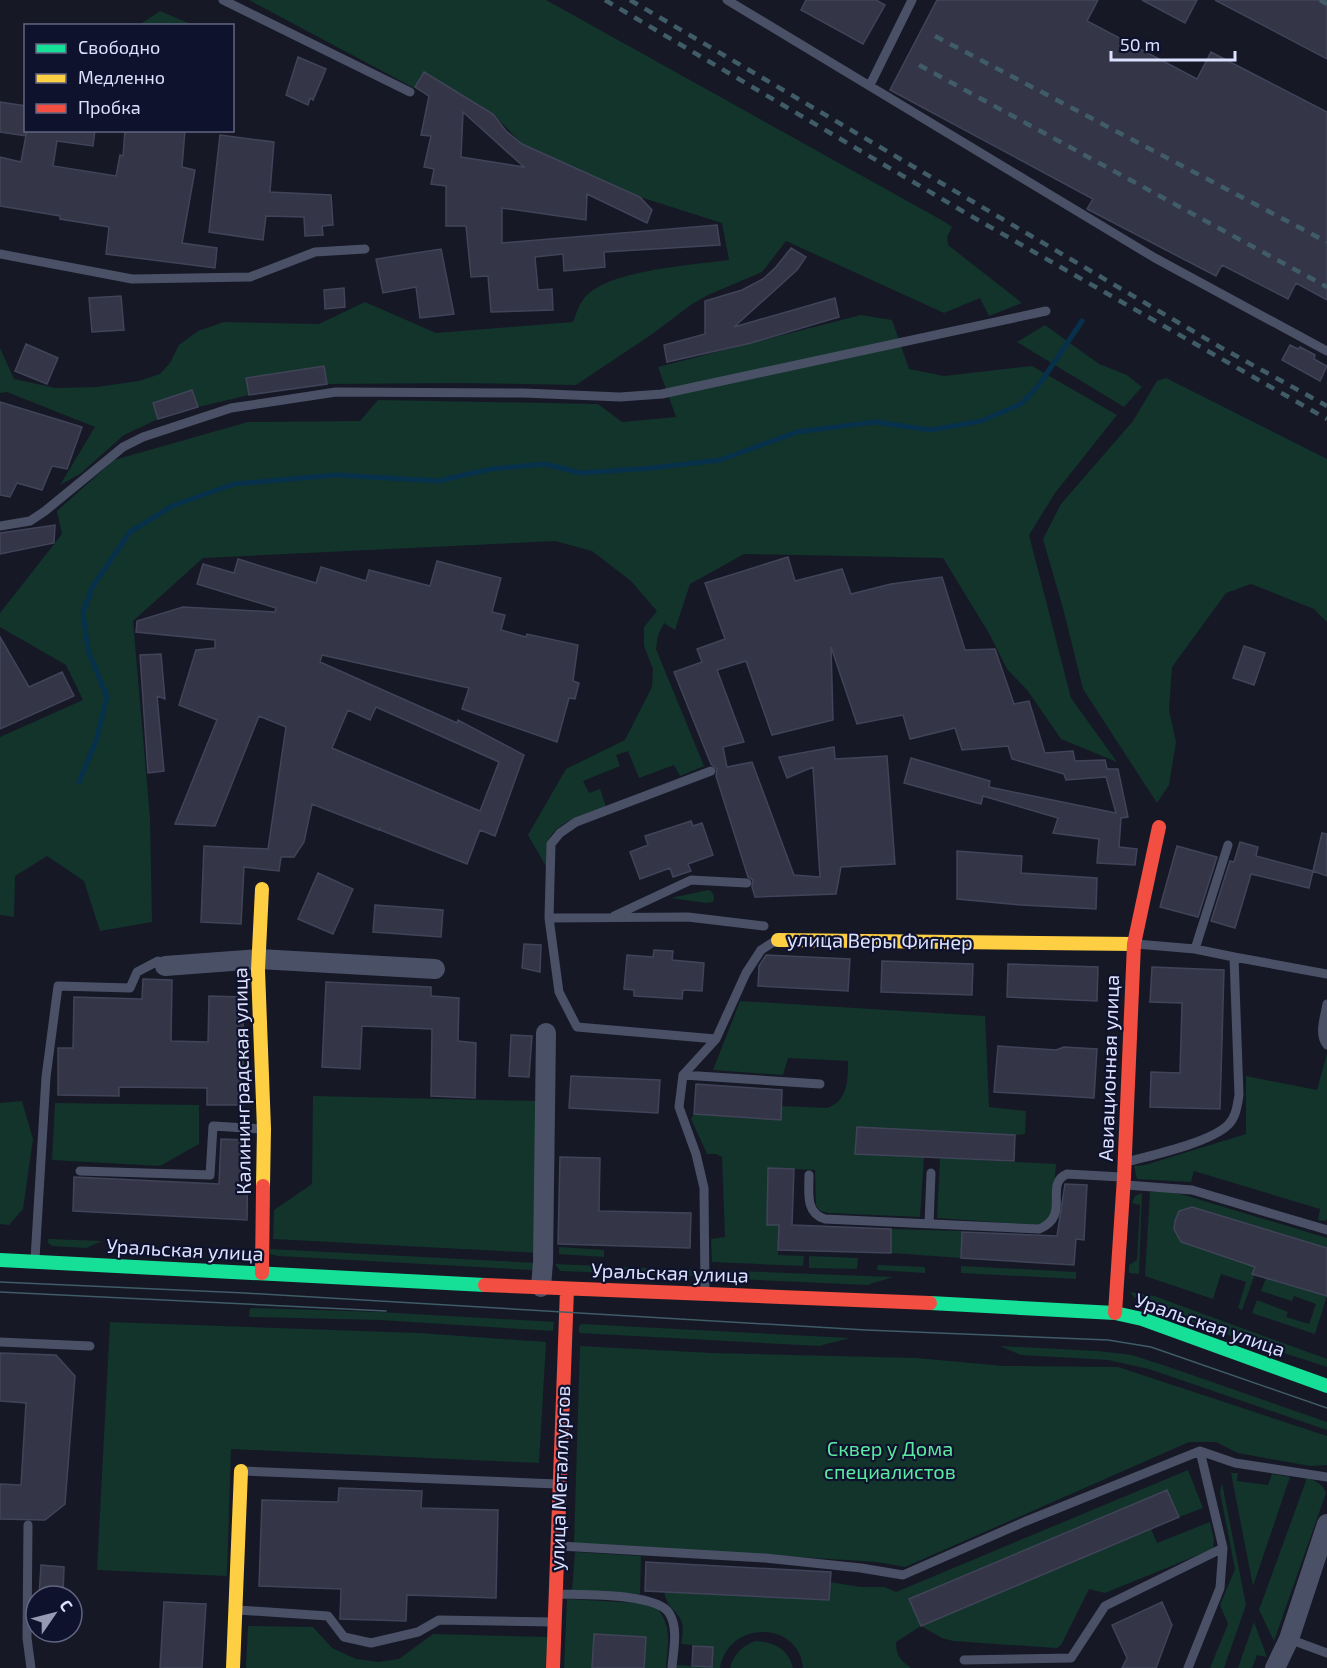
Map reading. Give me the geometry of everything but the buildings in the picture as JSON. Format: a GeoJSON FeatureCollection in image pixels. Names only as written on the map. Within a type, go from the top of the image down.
{"type":"FeatureCollection","features":[{"type":"Feature","properties":{"kind":"street","name":"Авиационная улица"},"geometry":{"type":"LineString","coordinates":[[1115,1313],[1124,1175],[1134,944],[1159,827]]}},
{"type":"Feature","properties":{"kind":"street","name":"Калининградская улица"},"geometry":{"type":"LineString","coordinates":[[262,889],[259,959],[264,1129],[262,1273]]}},
{"type":"Feature","properties":{"kind":"street","name":"улица Веры Фигнер"},"geometry":{"type":"LineString","coordinates":[[778,940],[1134,944]]}},
{"type":"Feature","properties":{"kind":"street"},"geometry":{"type":"LineString","coordinates":[[162,963],[259,959],[435,969]]}},
{"type":"Feature","properties":{"kind":"street"},"geometry":{"type":"LineString","coordinates":[[541,1287],[546,1033]]}},
{"type":"Feature","properties":{"kind":"street","name":"Уральская улица"},"geometry":{"type":"LineString","coordinates":[[0,1260],[567,1289],[1031,1306],[1115,1313],[1142,1319],[1327,1386]]}},
{"type":"Feature","properties":{"kind":"street","name":"улица Металлургов"},"geometry":{"type":"LineString","coordinates":[[553,1668],[567,1289]]}},
{"type":"Feature","properties":{"kind":"street"},"geometry":{"type":"LineString","coordinates":[[233,1668],[242,1471]]}},
{"type":"Feature","properties":{"kind":"street"},"geometry":{"type":"LineString","coordinates":[[1275,1668],[1289,1639],[1327,1524]]}},
{"type":"Feature","properties":{"kind":"lane"},"geometry":{"type":"LineString","coordinates":[[224,0],[410,92]]}},
{"type":"Feature","properties":{"kind":"lane"},"geometry":{"type":"LineString","coordinates":[[727,0],[1155,258],[1327,351]]}},
{"type":"Feature","properties":{"kind":"lane"},"geometry":{"type":"LineString","coordinates":[[870,85],[912,0]]}},
{"type":"Feature","properties":{"kind":"lane"},"geometry":{"type":"LineString","coordinates":[[0,254],[132,279],[250,277],[315,252],[365,249]]}},
{"type":"Feature","properties":{"kind":"lane"},"geometry":{"type":"LineString","coordinates":[[0,526],[30,521],[45,512],[123,447],[143,437],[231,408],[336,392],[524,393],[620,397],[662,394],[1046,311]]}},
{"type":"Feature","properties":{"kind":"lane"},"geometry":{"type":"LineString","coordinates":[[711,771],[576,822],[560,833],[551,844],[549,918],[559,992],[578,1027],[716,1039]]}},
{"type":"Feature","properties":{"kind":"lane"},"geometry":{"type":"LineString","coordinates":[[1195,949],[1228,845]]}},
{"type":"Feature","properties":{"kind":"lane"},"geometry":{"type":"LineString","coordinates":[[609,919],[691,880],[747,883]]}},
{"type":"Feature","properties":{"kind":"lane"},"geometry":{"type":"LineString","coordinates":[[549,918],[688,917],[764,926]]}},
{"type":"Feature","properties":{"kind":"lane","name":"улица Веры Фигнер"},"geometry":{"type":"LineString","coordinates":[[683,1075],[716,1039],[746,973],[761,950],[778,940]]}},
{"type":"Feature","properties":{"kind":"lane"},"geometry":{"type":"LineString","coordinates":[[1134,944],[1195,949],[1327,974]]}},
{"type":"Feature","properties":{"kind":"lane"},"geometry":{"type":"LineString","coordinates":[[1124,1175],[1215,1134],[1228,1125],[1236,1112],[1239,1095],[1234,957]]}},
{"type":"Feature","properties":{"kind":"lane"},"geometry":{"type":"LineString","coordinates":[[35,1263],[46,1077],[58,986],[130,988],[137,972],[162,963]]}},
{"type":"Feature","properties":{"kind":"lane"},"geometry":{"type":"LineString","coordinates":[[1327,1004],[1322,1032],[1322,1038],[1327,1045]]}},
{"type":"Feature","properties":{"kind":"lane"},"geometry":{"type":"LineString","coordinates":[[705,1294],[704,1188],[696,1154],[679,1107],[683,1075],[820,1084]]}},
{"type":"Feature","properties":{"kind":"lane"},"geometry":{"type":"LineString","coordinates":[[80,1171],[210,1175],[213,1126],[264,1129]]}},
{"type":"Feature","properties":{"kind":"lane"},"geometry":{"type":"LineString","coordinates":[[929,1224],[931,1173]]}},
{"type":"Feature","properties":{"kind":"lane"},"geometry":{"type":"LineString","coordinates":[[809,1175],[811,1210],[817,1217],[825,1219],[1039,1229],[1053,1221],[1058,1183],[1063,1176],[1067,1174],[1124,1175],[1192,1190],[1327,1230]]}},
{"type":"Feature","properties":{"kind":"lane"},"geometry":{"type":"LineString","coordinates":[[0,1342],[90,1346]]}},
{"type":"Feature","properties":{"kind":"lane"},"geometry":{"type":"LineString","coordinates":[[1188,1668],[1220,1588],[1224,1548],[1200,1451]]}},
{"type":"Feature","properties":{"kind":"lane"},"geometry":{"type":"LineString","coordinates":[[557,1545],[765,1558],[861,1568],[903,1575],[1024,1522],[1200,1451],[1235,1464],[1327,1477]]}},
{"type":"Feature","properties":{"kind":"lane"},"geometry":{"type":"LineString","coordinates":[[242,1471],[560,1484]]}},
{"type":"Feature","properties":{"kind":"lane"},"geometry":{"type":"LineString","coordinates":[[28,1525],[27,1638],[31,1668]]}},
{"type":"Feature","properties":{"kind":"lane"},"geometry":{"type":"LineString","coordinates":[[964,1660],[1071,1658],[1105,1606],[1224,1548]]}},
{"type":"Feature","properties":{"kind":"lane"},"geometry":{"type":"LineString","coordinates":[[555,1594],[644,1599],[659,1604],[670,1614],[674,1632],[672,1668]]}},
{"type":"Feature","properties":{"kind":"lane"},"geometry":{"type":"LineString","coordinates":[[235,1610],[328,1616],[344,1637],[371,1643],[418,1632],[439,1620],[554,1622]]}},
{"type":"Feature","properties":{"kind":"lane"},"geometry":{"type":"LineString","coordinates":[[1289,1639],[1327,1653]]}},
{"type":"Feature","properties":{"kind":"green space"},"geometry":{"type":"Polygon","coordinates":[[[249,0],[546,0],[945,222],[952,227],[947,237],[948,245],[1022,303],[989,316],[980,298],[944,313],[786,241],[762,272],[692,304],[651,335],[576,385],[327,384],[324,366],[247,378],[249,395],[198,407],[192,391],[153,403],[158,419],[124,435],[80,474],[60,485],[95,427],[7,392],[0,393],[0,348],[14,379],[56,388],[97,387],[139,381],[160,374],[170,363],[179,345],[198,331],[224,322],[319,324],[365,302],[436,333],[573,322],[583,300],[594,290],[609,282],[628,275],[729,260],[722,223],[640,197],[522,144],[493,114],[424,73],[414,88],[249,0]]]}},
{"type":"Feature","properties":{"kind":"green space"},"geometry":{"type":"Polygon","coordinates":[[[160,11],[191,24],[140,24],[160,11]]]}},
{"type":"Feature","properties":{"kind":"green space"},"geometry":{"type":"Polygon","coordinates":[[[861,315],[892,320],[909,369],[944,376],[1032,366],[1117,415],[1055,493],[1029,535],[1071,698],[1117,762],[1061,739],[1028,691],[1007,669],[990,635],[943,558],[744,554],[690,584],[675,630],[664,623],[658,635],[656,649],[704,766],[680,776],[674,765],[639,778],[628,751],[616,755],[620,766],[583,781],[589,793],[600,789],[606,807],[574,818],[554,832],[547,845],[547,868],[528,835],[566,769],[625,740],[652,687],[653,669],[644,646],[644,627],[657,611],[631,581],[592,551],[555,541],[203,558],[133,621],[150,818],[152,922],[100,931],[84,881],[47,856],[15,876],[14,917],[0,915],[0,737],[83,700],[66,665],[0,627],[0,613],[62,534],[57,511],[114,460],[248,422],[360,421],[378,400],[598,404],[622,422],[676,417],[658,367],[861,315]]]}},
{"type":"Feature","properties":{"kind":"green space"},"geometry":{"type":"Polygon","coordinates":[[[1045,325],[1099,364],[1127,375],[1142,387],[1124,407],[1017,342],[1045,325]]]}},
{"type":"Feature","properties":{"kind":"green space"},"geometry":{"type":"Polygon","coordinates":[[[1166,378],[1327,459],[1327,622],[1314,609],[1251,584],[1226,593],[1172,667],[1169,710],[1176,742],[1169,785],[1157,803],[1083,689],[1043,539],[1061,504],[1133,421],[1157,381],[1166,378]]]}},
{"type":"Feature","properties":{"kind":"green space"},"geometry":{"type":"Polygon","coordinates":[[[708,890],[714,896],[713,902],[671,898],[708,890]]]}},
{"type":"Feature","properties":{"kind":"green space"},"geometry":{"type":"Polygon","coordinates":[[[740,1001],[985,1016],[989,1107],[1026,1111],[1025,1134],[857,1127],[856,1154],[924,1157],[920,1217],[820,1211],[816,1205],[815,1170],[769,1168],[767,1224],[779,1225],[778,1255],[804,1256],[803,1266],[712,1262],[711,1239],[725,1237],[722,1157],[707,1154],[691,1119],[694,1114],[780,1120],[781,1106],[827,1108],[834,1105],[843,1095],[848,1075],[848,1061],[788,1058],[783,1075],[713,1070],[740,1001]]]}},
{"type":"Feature","properties":{"kind":"green space"},"geometry":{"type":"Polygon","coordinates":[[[1327,1054],[1327,1219],[1325,1221],[1318,1220],[1320,1209],[1194,1171],[1191,1182],[1137,1179],[1134,1166],[1145,1165],[1246,1134],[1246,1076],[1317,1090],[1327,1054]]]}},
{"type":"Feature","properties":{"kind":"green space"},"geometry":{"type":"Polygon","coordinates":[[[313,1096],[537,1101],[539,1253],[273,1239],[274,1210],[312,1184],[313,1096]]]}},
{"type":"Feature","properties":{"kind":"green space"},"geometry":{"type":"Polygon","coordinates":[[[22,1101],[33,1139],[23,1209],[9,1225],[0,1224],[0,1103],[22,1101]]]}},
{"type":"Feature","properties":{"kind":"green space"},"geometry":{"type":"Polygon","coordinates":[[[55,1103],[199,1105],[199,1144],[160,1166],[52,1160],[55,1103]]]}},
{"type":"Feature","properties":{"kind":"green space"},"geometry":{"type":"Polygon","coordinates":[[[940,1158],[1056,1164],[1051,1214],[1037,1225],[937,1218],[940,1158]]]}},
{"type":"Feature","properties":{"kind":"green space"},"geometry":{"type":"Polygon","coordinates":[[[1150,1192],[1184,1195],[1327,1238],[1327,1248],[1179,1211],[1174,1229],[1255,1267],[1252,1273],[1255,1274],[1242,1310],[1238,1308],[1246,1282],[1221,1274],[1213,1299],[1145,1276],[1150,1192]]]}},
{"type":"Feature","properties":{"kind":"green space"},"geometry":{"type":"Polygon","coordinates":[[[1142,1193],[1139,1274],[1129,1273],[1129,1265],[1137,1260],[1140,1205],[1132,1203],[1135,1196],[1142,1193]]]}},
{"type":"Feature","properties":{"kind":"green space"},"geometry":{"type":"Polygon","coordinates":[[[891,1229],[962,1231],[961,1258],[891,1253],[891,1229]]]}},
{"type":"Feature","properties":{"kind":"green space"},"geometry":{"type":"Polygon","coordinates":[[[48,1239],[102,1241],[86,1248],[52,1246],[48,1243],[48,1239]]]}},
{"type":"Feature","properties":{"kind":"green space"},"geometry":{"type":"Polygon","coordinates":[[[559,1247],[604,1250],[604,1257],[559,1254],[559,1247]]]}},
{"type":"Feature","properties":{"kind":"green space"},"geometry":{"type":"Polygon","coordinates":[[[270,1249],[539,1263],[533,1270],[278,1256],[270,1254],[270,1249]]]}},
{"type":"Feature","properties":{"kind":"green space"},"geometry":{"type":"Polygon","coordinates":[[[809,1256],[858,1258],[857,1269],[809,1268],[809,1256]]]}},
{"type":"Feature","properties":{"kind":"green space"},"geometry":{"type":"Polygon","coordinates":[[[555,1264],[696,1270],[694,1276],[560,1271],[555,1264]]]}},
{"type":"Feature","properties":{"kind":"green space"},"geometry":{"type":"Polygon","coordinates":[[[878,1265],[925,1267],[925,1273],[877,1270],[878,1265]]]}},
{"type":"Feature","properties":{"kind":"green space"},"geometry":{"type":"Polygon","coordinates":[[[961,1266],[1076,1272],[1076,1279],[961,1273],[961,1266]]]}},
{"type":"Feature","properties":{"kind":"green space"},"geometry":{"type":"Polygon","coordinates":[[[710,1270],[893,1277],[867,1285],[716,1278],[710,1270]]]}},
{"type":"Feature","properties":{"kind":"green space"},"geometry":{"type":"Polygon","coordinates":[[[1266,1278],[1327,1296],[1315,1334],[1252,1313],[1257,1300],[1288,1312],[1286,1317],[1309,1324],[1316,1304],[1294,1296],[1292,1301],[1261,1291],[1266,1278]]]}},
{"type":"Feature","properties":{"kind":"green space"},"geometry":{"type":"Polygon","coordinates":[[[1130,1292],[1154,1296],[1327,1359],[1327,1367],[1231,1336],[1144,1303],[1130,1292]]]}},
{"type":"Feature","properties":{"kind":"green space"},"geometry":{"type":"Polygon","coordinates":[[[250,1308],[380,1312],[554,1322],[553,1331],[380,1320],[249,1317],[250,1308]]]}},
{"type":"Feature","properties":{"kind":"green space"},"geometry":{"type":"Polygon","coordinates":[[[110,1322],[419,1333],[546,1342],[539,1463],[231,1449],[227,1576],[97,1570],[110,1322]]]}},
{"type":"Feature","properties":{"kind":"green space"},"geometry":{"type":"Polygon","coordinates":[[[582,1324],[850,1338],[819,1346],[579,1333],[579,1326],[582,1324]]]}},
{"type":"Feature","properties":{"kind":"green space","name":"Сквер у Дома специалистов"},"geometry":{"type":"Polygon","coordinates":[[[580,1346],[712,1353],[916,1358],[1004,1366],[1118,1367],[1327,1436],[1327,1465],[1310,1466],[1238,1453],[1216,1442],[1189,1442],[905,1567],[877,1562],[574,1543],[580,1346]]]}},
{"type":"Feature","properties":{"kind":"green space"},"geometry":{"type":"Polygon","coordinates":[[[1000,1346],[1132,1355],[1327,1422],[1327,1430],[1149,1369],[1108,1360],[1021,1355],[1000,1346]]]}},
{"type":"Feature","properties":{"kind":"green space"},"geometry":{"type":"Polygon","coordinates":[[[1188,1470],[1203,1508],[1179,1517],[1167,1491],[909,1599],[921,1625],[1151,1529],[1157,1543],[1210,1522],[1214,1539],[1213,1549],[1105,1593],[1089,1589],[1061,1645],[1057,1648],[953,1641],[942,1638],[921,1626],[896,1642],[899,1657],[911,1668],[803,1668],[799,1652],[789,1641],[777,1634],[763,1632],[749,1634],[736,1641],[726,1652],[720,1668],[677,1668],[677,1665],[712,1667],[713,1647],[681,1644],[682,1623],[668,1603],[664,1592],[829,1600],[830,1582],[860,1587],[885,1587],[896,1592],[1188,1470]]]}},
{"type":"Feature","properties":{"kind":"green space"},"geometry":{"type":"Polygon","coordinates":[[[1231,1473],[1238,1473],[1237,1481],[1268,1485],[1272,1474],[1290,1477],[1253,1586],[1231,1473]]]}},
{"type":"Feature","properties":{"kind":"green space"},"geometry":{"type":"Polygon","coordinates":[[[1307,1478],[1318,1483],[1326,1493],[1274,1641],[1259,1610],[1307,1478]]]}},
{"type":"Feature","properties":{"kind":"green space"},"geometry":{"type":"Polygon","coordinates":[[[1222,1483],[1246,1605],[1224,1668],[1210,1668],[1228,1624],[1220,1605],[1235,1569],[1220,1492],[1222,1483]]]}},
{"type":"Feature","properties":{"kind":"green space"},"geometry":{"type":"Polygon","coordinates":[[[575,1552],[641,1556],[640,1594],[572,1591],[575,1552]]]}},
{"type":"Feature","properties":{"kind":"green space"},"geometry":{"type":"Polygon","coordinates":[[[567,1599],[654,1604],[667,1627],[666,1668],[624,1668],[645,1637],[594,1634],[592,1668],[564,1668],[567,1599]]]}},
{"type":"Feature","properties":{"kind":"green space"},"geometry":{"type":"Polygon","coordinates":[[[1254,1622],[1267,1657],[1257,1655],[1252,1668],[1238,1668],[1254,1622]]]}},
{"type":"Feature","properties":{"kind":"green space"},"geometry":{"type":"Polygon","coordinates":[[[248,1626],[313,1627],[332,1648],[356,1659],[379,1662],[399,1659],[433,1634],[548,1637],[547,1668],[246,1668],[248,1626]]]}},
{"type":"Feature","properties":{"kind":"green space"},"geometry":{"type":"Polygon","coordinates":[[[755,1641],[779,1647],[788,1655],[793,1668],[730,1668],[739,1652],[755,1641]]]}},
{"type":"Feature","properties":{"kind":"waterway"},"geometry":{"type":"LineString","coordinates":[[79,782],[96,741],[107,697],[88,650],[83,612],[93,586],[130,532],[172,506],[234,484],[336,475],[438,481],[491,469],[545,464],[581,473],[652,468],[720,460],[797,432],[875,422],[931,430],[981,421],[1021,404],[1039,385],[1082,321]]}},
{"type":"Feature","properties":{"kind":"tram line"},"geometry":{"type":"LineString","coordinates":[[0,1282],[245,1293],[866,1330],[1108,1340],[1151,1347],[1327,1408]]}},
{"type":"Feature","properties":{"kind":"tram line"},"geometry":{"type":"LineString","coordinates":[[0,1292],[386,1311]]}},
{"type":"Feature","properties":{"kind":"railway"},"geometry":{"type":"LineString","coordinates":[[605,0],[964,212],[1327,419]]}},
{"type":"Feature","properties":{"kind":"railway"},"geometry":{"type":"LineString","coordinates":[[630,0],[1220,347],[1327,406]]}},
{"type":"Feature","properties":{"kind":"railway"},"geometry":{"type":"LineString","coordinates":[[1320,0],[1327,4]]}},
{"type":"Feature","properties":{"kind":"railway"},"geometry":{"type":"LineString","coordinates":[[935,36],[1327,242]]}},
{"type":"Feature","properties":{"kind":"railway"},"geometry":{"type":"LineString","coordinates":[[919,65],[1327,287]]}},
{"type":"Feature","properties":{"kind":"traffic: fast"},"geometry":{"type":"LineString","coordinates":[[0,1260],[485,1285]]}},
{"type":"Feature","properties":{"kind":"traffic: fast"},"geometry":{"type":"LineString","coordinates":[[930,1303],[1115,1313],[1142,1319],[1327,1386]]}},
{"type":"Feature","properties":{"kind":"traffic: slow"},"geometry":{"type":"LineString","coordinates":[[262,889],[258,970],[264,1129],[263,1186]]}},
{"type":"Feature","properties":{"kind":"traffic: slow"},"geometry":{"type":"LineString","coordinates":[[778,940],[1134,944]]}},
{"type":"Feature","properties":{"kind":"traffic: slow"},"geometry":{"type":"LineString","coordinates":[[233,1668],[241,1471]]}},
{"type":"Feature","properties":{"kind":"traffic: jam"},"geometry":{"type":"LineString","coordinates":[[1115,1313],[1124,1177],[1134,944],[1159,827]]}},
{"type":"Feature","properties":{"kind":"traffic: jam"},"geometry":{"type":"LineString","coordinates":[[262,1273],[263,1186]]}},
{"type":"Feature","properties":{"kind":"traffic: jam"},"geometry":{"type":"LineString","coordinates":[[485,1285],[930,1303]]}},
{"type":"Feature","properties":{"kind":"traffic: jam"},"geometry":{"type":"LineString","coordinates":[[553,1668],[567,1289]]}}]}
